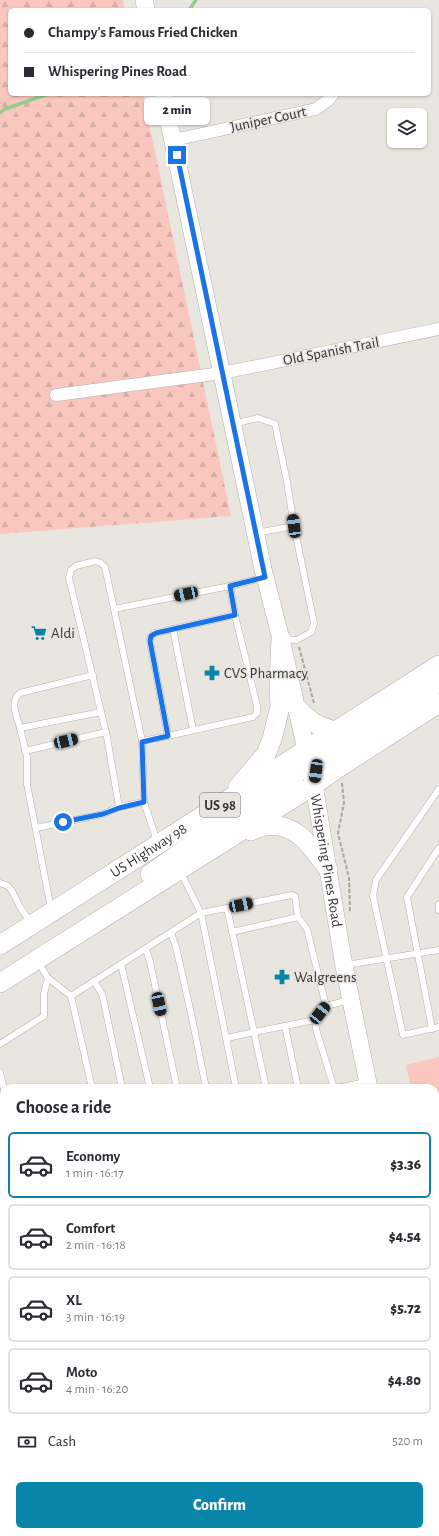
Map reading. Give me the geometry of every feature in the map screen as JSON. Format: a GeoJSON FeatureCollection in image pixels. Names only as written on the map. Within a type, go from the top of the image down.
{"type":"FeatureCollection","features":[{"type":"Feature","properties":{"kind":"main road"},"geometry":{"type":"LineString","coordinates":[[227,801],[266,754],[272,739],[280,707],[279,684],[281,639]]}},
{"type":"Feature","properties":{"kind":"main road","name":"US Highway 98"},"geometry":{"type":"LineString","coordinates":[[0,945],[439,665]]}},
{"type":"Feature","properties":{"kind":"main road"},"geometry":{"type":"LineString","coordinates":[[314,785],[316,771],[321,761],[330,752],[439,682]]}},
{"type":"Feature","properties":{"kind":"main road","name":"US 98"},"geometry":{"type":"LineString","coordinates":[[0,983],[314,785],[439,703]]}},
{"type":"Feature","properties":{"kind":"main road"},"geometry":{"type":"LineString","coordinates":[[297,708],[307,719],[318,726],[335,731]]}},
{"type":"Feature","properties":{"kind":"main road"},"geometry":{"type":"LineString","coordinates":[[89,927],[127,891],[210,832],[287,784],[301,768],[306,750]]}},
{"type":"Feature","properties":{"kind":"main road"},"geometry":{"type":"LineString","coordinates":[[229,839],[265,826],[278,825],[300,834],[328,869]]}},
{"type":"Feature","properties":{"kind":"street","name":"Whispering Pines Road"},"geometry":{"type":"LineString","coordinates":[[163,96],[174,140],[265,577],[281,639],[314,785],[344,966],[368,1084]]}},
{"type":"Feature","properties":{"kind":"street","name":"Juniper Court"},"geometry":{"type":"LineString","coordinates":[[174,140],[316,109],[331,96]]}},
{"type":"Feature","properties":{"kind":"street","name":"Old Spanish Trail"},"geometry":{"type":"LineString","coordinates":[[56,395],[222,373],[439,329]]}},
{"type":"Feature","properties":{"kind":"lane"},"geometry":{"type":"LineString","coordinates":[[233,424],[258,418],[275,424],[314,622],[311,632],[297,640],[281,639]]}},
{"type":"Feature","properties":{"kind":"lane"},"geometry":{"type":"LineString","coordinates":[[256,533],[294,526]]}},
{"type":"Feature","properties":{"kind":"lane"},"geometry":{"type":"LineString","coordinates":[[119,808],[106,732],[69,578],[71,570],[76,566],[95,561],[101,563],[105,567],[142,742],[144,802],[159,844]]}},
{"type":"Feature","properties":{"kind":"lane"},"geometry":{"type":"LineString","coordinates":[[114,609],[230,586],[265,577]]}},
{"type":"Feature","properties":{"kind":"lane"},"geometry":{"type":"LineString","coordinates":[[142,742],[253,717],[257,713],[257,706],[235,615],[230,586]]}},
{"type":"Feature","properties":{"kind":"lane"},"geometry":{"type":"LineString","coordinates":[[168,736],[150,641],[151,636],[156,633],[235,615]]}},
{"type":"Feature","properties":{"kind":"lane"},"geometry":{"type":"LineString","coordinates":[[173,629],[193,730]]}},
{"type":"Feature","properties":{"kind":"lane"},"geometry":{"type":"LineString","coordinates":[[51,912],[27,784],[25,751],[14,702],[16,696],[20,693],[93,675]]}},
{"type":"Feature","properties":{"kind":"lane"},"geometry":{"type":"LineString","coordinates":[[20,728],[101,712]]}},
{"type":"Feature","properties":{"kind":"lane"},"geometry":{"type":"LineString","coordinates":[[25,751],[106,732]]}},
{"type":"Feature","properties":{"kind":"lane"},"geometry":{"type":"LineString","coordinates":[[439,789],[376,880],[373,896],[403,1035],[439,1027]]}},
{"type":"Feature","properties":{"kind":"lane"},"geometry":{"type":"LineString","coordinates":[[36,828],[103,814],[119,808],[144,802]]}},
{"type":"Feature","properties":{"kind":"lane"},"geometry":{"type":"LineString","coordinates":[[432,1029],[406,897],[439,848]]}},
{"type":"Feature","properties":{"kind":"lane"},"geometry":{"type":"LineString","coordinates":[[179,870],[202,913],[235,1084]]}},
{"type":"Feature","properties":{"kind":"lane"},"geometry":{"type":"LineString","coordinates":[[0,884],[8,886],[12,891],[20,907],[32,924]]}},
{"type":"Feature","properties":{"kind":"lane"},"geometry":{"type":"LineString","coordinates":[[71,996],[202,913],[292,895],[295,896],[298,917],[307,929],[326,1006]]}},
{"type":"Feature","properties":{"kind":"lane"},"geometry":{"type":"LineString","coordinates":[[439,904],[439,910]]}},
{"type":"Feature","properties":{"kind":"lane"},"geometry":{"type":"LineString","coordinates":[[227,908],[265,1084]]}},
{"type":"Feature","properties":{"kind":"lane"},"geometry":{"type":"LineString","coordinates":[[232,932],[298,917]]}},
{"type":"Feature","properties":{"kind":"lane"},"geometry":{"type":"LineString","coordinates":[[171,933],[176,947],[205,1084]]}},
{"type":"Feature","properties":{"kind":"lane"},"geometry":{"type":"LineString","coordinates":[[146,949],[176,1084]]}},
{"type":"Feature","properties":{"kind":"lane"},"geometry":{"type":"LineString","coordinates":[[344,966],[439,950]]}},
{"type":"Feature","properties":{"kind":"lane"},"geometry":{"type":"LineString","coordinates":[[37,960],[48,978],[71,996],[91,1084]]}},
{"type":"Feature","properties":{"kind":"lane"},"geometry":{"type":"LineString","coordinates":[[121,964],[149,1084]]}},
{"type":"Feature","properties":{"kind":"lane"},"geometry":{"type":"LineString","coordinates":[[0,1044],[44,1016],[44,994],[48,978]]}},
{"type":"Feature","properties":{"kind":"lane"},"geometry":{"type":"LineString","coordinates":[[94,981],[102,994],[121,1084]]}},
{"type":"Feature","properties":{"kind":"lane"},"geometry":{"type":"LineString","coordinates":[[226,1038],[315,1020],[326,1006],[351,1000]]}},
{"type":"Feature","properties":{"kind":"lane"},"geometry":{"type":"LineString","coordinates":[[315,1020],[316,1029],[334,1084]]}},
{"type":"Feature","properties":{"kind":"lane"},"geometry":{"type":"LineString","coordinates":[[285,1026],[297,1084]]}},
{"type":"Feature","properties":{"kind":"lane"},"geometry":{"type":"LineString","coordinates":[[0,1072],[3,1084]]}},
{"type":"Feature","properties":{"kind":"green space"},"geometry":{"type":"Polygon","coordinates":[[[0,0],[123,0],[125,8],[8,8],[8,96],[143,96],[231,516],[0,534],[0,0]]]}},
{"type":"Feature","properties":{"kind":"green space"},"geometry":{"type":"Polygon","coordinates":[[[439,1057],[439,1084],[410,1084],[406,1065],[439,1057]]]}},
{"type":"Feature","properties":{"kind":"waterway"},"geometry":{"type":"LineString","coordinates":[[190,8],[196,0]]}},
{"type":"Feature","properties":{"kind":"waterway"},"geometry":{"type":"LineString","coordinates":[[0,113],[5,109],[42,96]]}},
{"type":"Feature","properties":{"kind":"place","name":"Aldi"},"geometry":{"type":"Point","coordinates":[39,633]}},
{"type":"Feature","properties":{"kind":"place","name":"CVS Pharmacy"},"geometry":{"type":"Point","coordinates":[212,673]}},
{"type":"Feature","properties":{"kind":"place","name":"Walgreens"},"geometry":{"type":"Point","coordinates":[282,977]}},
{"type":"Feature","properties":{"kind":"route"},"geometry":{"type":"LineString","coordinates":[[63,822],[103,814],[119,808],[144,802],[142,742],[168,736],[150,641],[151,636],[156,633],[235,615],[230,586],[265,577],[182,185],[177,155]]}}]}
